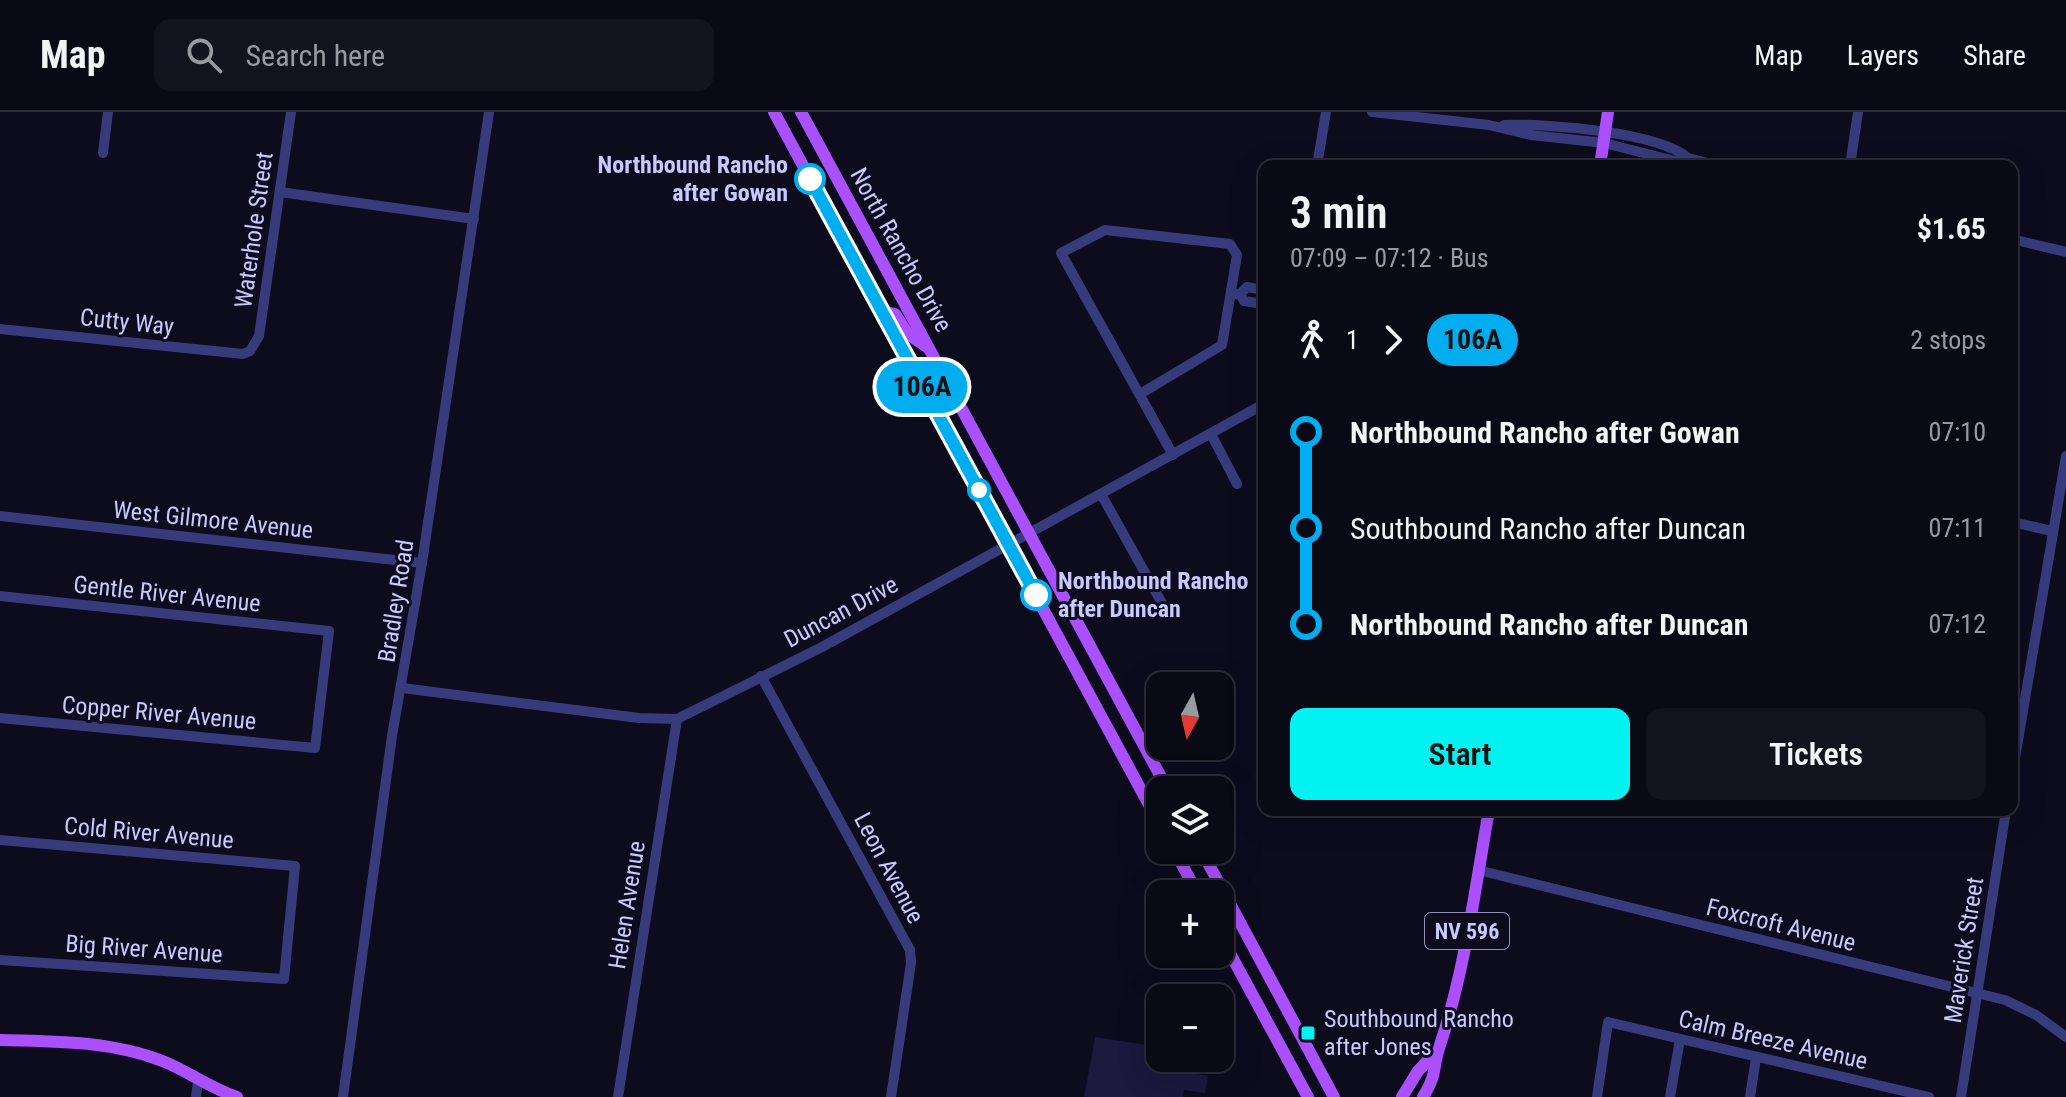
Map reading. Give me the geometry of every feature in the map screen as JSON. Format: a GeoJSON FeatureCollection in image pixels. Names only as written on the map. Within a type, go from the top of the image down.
{"type":"FeatureCollection","features":[{"type":"Feature","properties":{"kind":"main road","name":"North Rancho Drive"},"geometry":{"type":"LineString","coordinates":[[774,112],[1146,799]]}},
{"type":"Feature","properties":{"kind":"main road","name":"North Rancho Drive"},"geometry":{"type":"LineString","coordinates":[[801,112],[1160,776]]}},
{"type":"Feature","properties":{"kind":"main road"},"geometry":{"type":"LineString","coordinates":[[1601,160],[1608,112]]}},
{"type":"Feature","properties":{"kind":"main road"},"geometry":{"type":"LineString","coordinates":[[866,281],[891,278]]}},
{"type":"Feature","properties":{"kind":"main road"},"geometry":{"type":"LineString","coordinates":[[881,311],[895,314],[908,334],[930,349]]}},
{"type":"Feature","properties":{"kind":"main road","name":"NV 596"},"geometry":{"type":"LineString","coordinates":[[1423,1097],[1435,1078],[1438,1050],[1459,977],[1488,816]]}},
{"type":"Feature","properties":{"kind":"main road"},"geometry":{"type":"LineString","coordinates":[[1209,864],[1334,1097]]}},
{"type":"Feature","properties":{"kind":"main road"},"geometry":{"type":"LineString","coordinates":[[1234,961],[1308,1097]]}},
{"type":"Feature","properties":{"kind":"main road"},"geometry":{"type":"LineString","coordinates":[[0,1040],[102,1045],[165,1062],[206,1089],[231,1096]]}},
{"type":"Feature","properties":{"kind":"main road","name":"NV 596"},"geometry":{"type":"LineString","coordinates":[[1402,1097],[1418,1071],[1438,1050]]}},
{"type":"Feature","properties":{"kind":"street"},"geometry":{"type":"LineString","coordinates":[[103,153],[108,112]]}},
{"type":"Feature","properties":{"kind":"street","name":"Waterhole Street"},"geometry":{"type":"LineString","coordinates":[[250,351],[259,336],[291,112]]}},
{"type":"Feature","properties":{"kind":"street","name":"Bradley Road"},"geometry":{"type":"LineString","coordinates":[[343,1097],[392,736],[422,563],[489,112]]}},
{"type":"Feature","properties":{"kind":"street"},"geometry":{"type":"LineString","coordinates":[[1318,160],[1326,112]]}},
{"type":"Feature","properties":{"kind":"street"},"geometry":{"type":"LineString","coordinates":[[1372,112],[1489,125],[1531,135],[1604,138],[1672,160]]}},
{"type":"Feature","properties":{"kind":"street"},"geometry":{"type":"LineString","coordinates":[[1851,160],[1858,112]]}},
{"type":"Feature","properties":{"kind":"street"},"geometry":{"type":"LineString","coordinates":[[280,192],[474,219]]}},
{"type":"Feature","properties":{"kind":"street"},"geometry":{"type":"LineString","coordinates":[[1140,394],[1222,345],[1236,294],[1237,255],[1230,244],[1105,230],[1061,253],[1173,455]]}},
{"type":"Feature","properties":{"kind":"street"},"geometry":{"type":"LineString","coordinates":[[2018,240],[2066,252]]}},
{"type":"Feature","properties":{"kind":"street"},"geometry":{"type":"LineString","coordinates":[[1236,294],[1247,287],[1258,289]]}},
{"type":"Feature","properties":{"kind":"street"},"geometry":{"type":"LineString","coordinates":[[1236,294],[1244,301],[1258,303]]}},
{"type":"Feature","properties":{"kind":"street","name":"Cutty Way"},"geometry":{"type":"LineString","coordinates":[[0,329],[243,354],[250,351]]}},
{"type":"Feature","properties":{"kind":"street","name":"Duncan Drive"},"geometry":{"type":"LineString","coordinates":[[402,688],[639,718],[677,719],[822,647],[1258,407]]}},
{"type":"Feature","properties":{"kind":"street"},"geometry":{"type":"LineString","coordinates":[[1211,434],[1237,484]]}},
{"type":"Feature","properties":{"kind":"street"},"geometry":{"type":"LineString","coordinates":[[2018,739],[2066,456]]}},
{"type":"Feature","properties":{"kind":"street"},"geometry":{"type":"LineString","coordinates":[[1101,494],[1168,614]]}},
{"type":"Feature","properties":{"kind":"street","name":"West Gilmore Avenue"},"geometry":{"type":"LineString","coordinates":[[0,516],[422,563]]}},
{"type":"Feature","properties":{"kind":"street"},"geometry":{"type":"LineString","coordinates":[[2018,523],[2052,531]]}},
{"type":"Feature","properties":{"kind":"street","name":"Gentle River Avenue"},"geometry":{"type":"LineString","coordinates":[[0,596],[329,631],[315,748]]}},
{"type":"Feature","properties":{"kind":"street","name":"Leon Avenue"},"geometry":{"type":"LineString","coordinates":[[761,676],[910,950],[891,1097]]}},
{"type":"Feature","properties":{"kind":"street","name":"Copper River Avenue"},"geometry":{"type":"LineString","coordinates":[[0,718],[315,748]]}},
{"type":"Feature","properties":{"kind":"street","name":"Helen Avenue"},"geometry":{"type":"LineString","coordinates":[[618,1097],[677,719]]}},
{"type":"Feature","properties":{"kind":"street","name":"Maverick Street"},"geometry":{"type":"LineString","coordinates":[[1961,1097],[2003,816]]}},
{"type":"Feature","properties":{"kind":"street","name":"Cold River Avenue"},"geometry":{"type":"LineString","coordinates":[[0,840],[295,866],[284,979]]}},
{"type":"Feature","properties":{"kind":"street","name":"Foxcroft Avenue"},"geometry":{"type":"LineString","coordinates":[[1478,870],[1976,994],[2019,1007],[2066,1037]]}},
{"type":"Feature","properties":{"kind":"street","name":"Big River Avenue"},"geometry":{"type":"LineString","coordinates":[[0,960],[284,979]]}},
{"type":"Feature","properties":{"kind":"street","name":"Calm Breeze Avenue"},"geometry":{"type":"LineString","coordinates":[[1597,1097],[1608,1022],[1929,1097]]}},
{"type":"Feature","properties":{"kind":"street"},"geometry":{"type":"LineString","coordinates":[[1670,1097],[1680,1039]]}},
{"type":"Feature","properties":{"kind":"street"},"geometry":{"type":"LineString","coordinates":[[1750,1097],[1756,1058]]}},
{"type":"Feature","properties":{"kind":"street"},"geometry":{"type":"LineString","coordinates":[[196,1097],[206,1089]]}},
{"type":"Feature","properties":{"kind":"building"},"geometry":{"type":"Polygon","coordinates":[[[1095,1037],[1146,1045],[1146,1072],[1184,1072],[1208,1076],[1205,1093],[1184,1090],[1183,1097],[1084,1097],[1095,1037]]]}},
{"type":"Feature","properties":{"kind":"bus line","name":"106A"},"geometry":{"type":"LineString","coordinates":[[810,179],[1036,595]]}},
{"type":"Feature","properties":{"kind":"place","name":"Northbound Rancho after Gowan"},"geometry":{"type":"Point","coordinates":[810,179]}},
{"type":"Feature","properties":{"kind":"place","name":"Northbound Rancho after Duncan"},"geometry":{"type":"Point","coordinates":[1036,595]}},
{"type":"Feature","properties":{"kind":"place","name":"Southbound Rancho after Jones"},"geometry":{"type":"Point","coordinates":[1308,1033]}}]}
